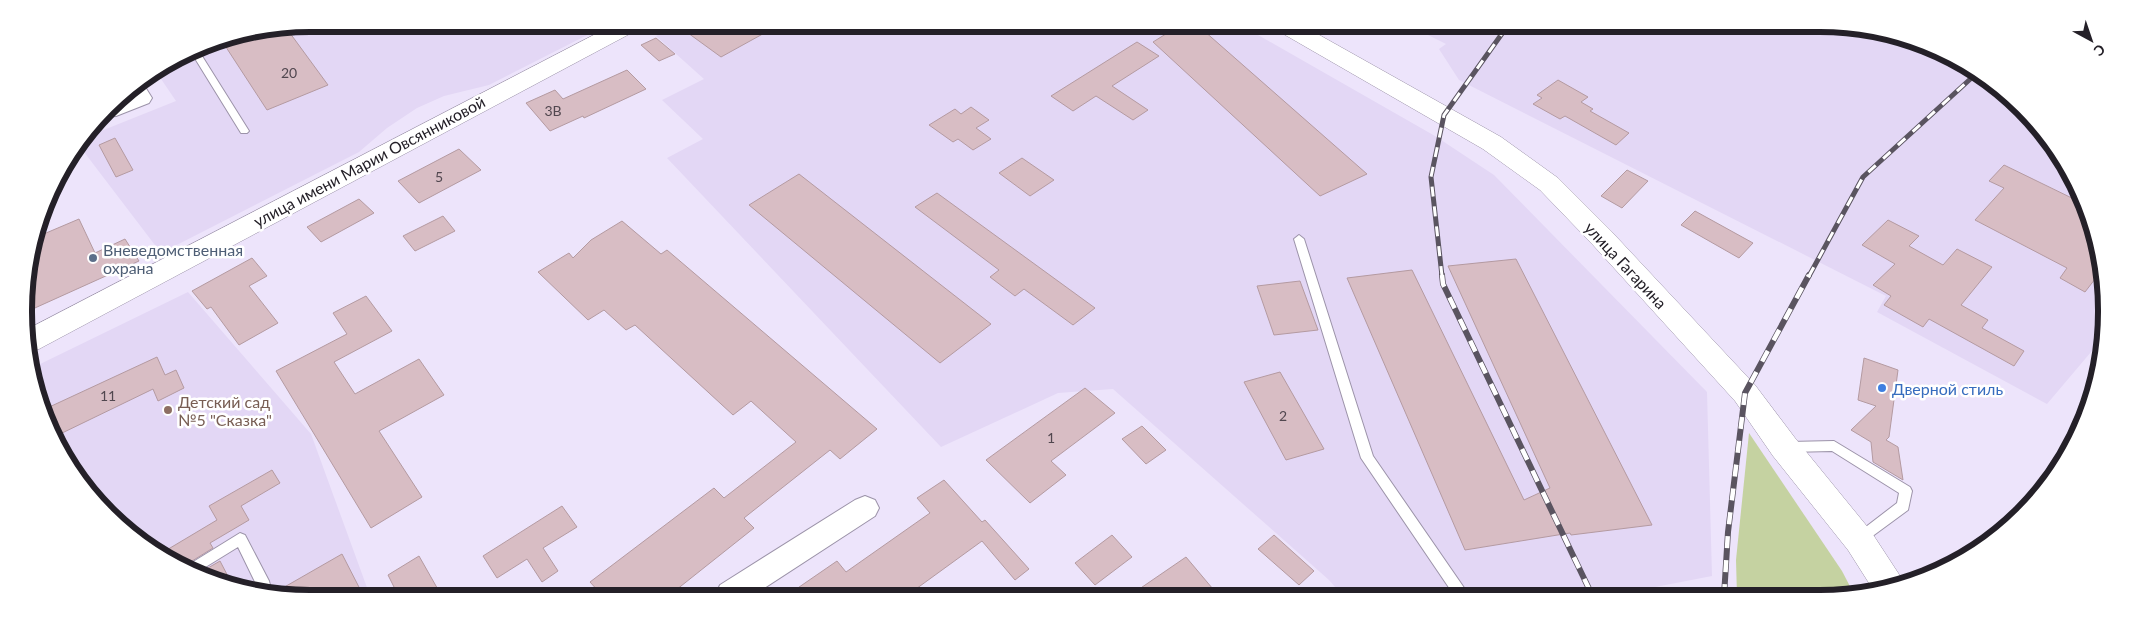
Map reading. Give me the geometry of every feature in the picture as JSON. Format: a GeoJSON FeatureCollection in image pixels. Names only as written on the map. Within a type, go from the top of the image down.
{"type":"FeatureCollection","features":[{"type":"Feature","properties":{"kind":"main road","name":"улица имени Марии Овсянниковой"},"geometry":{"type":"LineString","coordinates":[[34,338],[616,32]]}},
{"type":"Feature","properties":{"kind":"main road","name":"улица Гагарина"},"geometry":{"type":"LineString","coordinates":[[1297,32],[1492,143],[1549,184],[1602,238],[1745,393],[1784,447],[1859,540],[1885,582]]}},
{"type":"Feature","properties":{"kind":"street"},"geometry":{"type":"LineString","coordinates":[[736,590],[865,508]]}},
{"type":"Feature","properties":{"kind":"lane"},"geometry":{"type":"LineString","coordinates":[[198,57],[244,131]]}},
{"type":"Feature","properties":{"kind":"lane"},"geometry":{"type":"LineString","coordinates":[[1300,239],[1367,458],[1459,590]]}},
{"type":"Feature","properties":{"kind":"lane"},"geometry":{"type":"LineString","coordinates":[[1784,447],[1834,446],[1906,492],[1903,506],[1859,540]]}},
{"type":"Feature","properties":{"kind":"lane"},"geometry":{"type":"LineString","coordinates":[[197,565],[240,539],[264,585]]}},
{"type":"Feature","properties":{"kind":"shaded area"},"geometry":{"type":"Polygon","coordinates":[[[311,32],[593,32],[489,85],[444,96],[417,108],[387,128],[359,152],[161,253],[83,151],[97,132],[176,101],[160,77],[188,61],[221,47],[275,35],[311,32]]]}},
{"type":"Feature","properties":{"kind":"shaded area"},"geometry":{"type":"Polygon","coordinates":[[[663,32],[1253,32],[1435,136],[1494,175],[1707,392],[1712,576],[1640,590],[1338,590],[1329,580],[1113,389],[1058,393],[941,447],[667,158],[703,139],[662,100],[704,79],[656,36],[663,32]]]}},
{"type":"Feature","properties":{"kind":"shaded area"},"geometry":{"type":"Polygon","coordinates":[[[1422,32],[1838,33],[1892,42],[1910,47],[1943,61],[1975,79],[2017,114],[2052,156],[2070,188],[2084,221],[2096,275],[2098,293],[2096,346],[2047,404],[1877,312],[1886,296],[1459,80],[1439,49],[1446,44],[1422,32]]]}},
{"type":"Feature","properties":{"kind":"shaded area","name":"Детский сад №5 \"Сказка\""},"geometry":{"type":"Polygon","coordinates":[[[188,292],[311,434],[368,590],[311,590],[257,584],[221,575],[188,561],[156,543],[114,508],[79,466],[61,434],[47,401],[38,365],[188,292]]]}},
{"type":"Feature","properties":{"kind":"green space"},"geometry":{"type":"Polygon","coordinates":[[[1749,433],[1842,571],[1851,588],[1820,590],[1737,590],[1736,560],[1749,433]]]}},
{"type":"Feature","properties":{"kind":"building"},"geometry":{"type":"Polygon","coordinates":[[[690,32],[766,32],[721,57],[688,33],[690,32]]]}},
{"type":"Feature","properties":{"kind":"building"},"geometry":{"type":"Polygon","coordinates":[[[1169,32],[1205,32],[1367,174],[1320,196],[1153,42],[1169,32]]]}},
{"type":"Feature","properties":{"kind":"building"},"geometry":{"type":"Polygon","coordinates":[[[290,33],[328,85],[267,110],[225,46],[257,38],[290,33]]]}},
{"type":"Feature","properties":{"kind":"building"},"geometry":{"type":"Polygon","coordinates":[[[656,38],[675,54],[659,61],[641,45],[656,38]]]}},
{"type":"Feature","properties":{"kind":"building"},"geometry":{"type":"Polygon","coordinates":[[[1137,42],[1159,56],[1112,86],[1148,110],[1133,120],[1096,96],[1073,111],[1051,96],[1137,42]]]}},
{"type":"Feature","properties":{"kind":"building"},"geometry":{"type":"Polygon","coordinates":[[[627,70],[646,89],[584,118],[583,116],[550,131],[526,103],[555,90],[563,99],[627,70]]]}},
{"type":"Feature","properties":{"kind":"building"},"geometry":{"type":"Polygon","coordinates":[[[1558,80],[1588,97],[1581,102],[1593,109],[1590,111],[1629,133],[1616,145],[1565,116],[1560,119],[1533,104],[1542,98],[1537,95],[1558,80]]]}},
{"type":"Feature","properties":{"kind":"building"},"geometry":{"type":"Polygon","coordinates":[[[971,107],[989,120],[976,128],[991,139],[973,150],[958,139],[953,142],[929,125],[955,109],[961,114],[971,107]]]}},
{"type":"Feature","properties":{"kind":"building"},"geometry":{"type":"Polygon","coordinates":[[[115,138],[133,170],[116,177],[99,145],[115,138]]]}},
{"type":"Feature","properties":{"kind":"building"},"geometry":{"type":"Polygon","coordinates":[[[459,149],[481,170],[419,203],[398,181],[459,149]]]}},
{"type":"Feature","properties":{"kind":"building"},"geometry":{"type":"Polygon","coordinates":[[[1022,158],[1054,180],[1030,196],[999,173],[1022,158]]]}},
{"type":"Feature","properties":{"kind":"building"},"geometry":{"type":"Polygon","coordinates":[[[2004,165],[2075,200],[2089,239],[2096,277],[2085,292],[2060,278],[2067,268],[1975,220],[2004,188],[1989,181],[2004,165]]]}},
{"type":"Feature","properties":{"kind":"building"},"geometry":{"type":"Polygon","coordinates":[[[1627,170],[1648,181],[1622,208],[1601,196],[1627,170]]]}},
{"type":"Feature","properties":{"kind":"building"},"geometry":{"type":"Polygon","coordinates":[[[799,174],[991,324],[940,363],[749,205],[799,174]]]}},
{"type":"Feature","properties":{"kind":"building"},"geometry":{"type":"Polygon","coordinates":[[[937,193],[1095,308],[1073,325],[1024,289],[1015,296],[990,277],[999,270],[915,207],[937,193]]]}},
{"type":"Feature","properties":{"kind":"building"},"geometry":{"type":"Polygon","coordinates":[[[359,199],[374,213],[321,242],[307,227],[359,199]]]}},
{"type":"Feature","properties":{"kind":"building"},"geometry":{"type":"Polygon","coordinates":[[[1695,211],[1753,243],[1739,258],[1681,225],[1695,211]]]}},
{"type":"Feature","properties":{"kind":"building"},"geometry":{"type":"Polygon","coordinates":[[[443,216],[455,231],[415,251],[403,236],[443,216]]]}},
{"type":"Feature","properties":{"kind":"building"},"geometry":{"type":"Polygon","coordinates":[[[79,219],[95,253],[125,239],[139,261],[32,309],[35,275],[43,234],[79,219]]]}},
{"type":"Feature","properties":{"kind":"building"},"geometry":{"type":"Polygon","coordinates":[[[1888,220],[1919,236],[1909,246],[1943,265],[1957,249],[1992,267],[1961,305],[1988,320],[1982,328],[2024,351],[2014,366],[1929,319],[1923,327],[1884,305],[1891,296],[1873,285],[1895,264],[1862,245],[1888,220]]]}},
{"type":"Feature","properties":{"kind":"building"},"geometry":{"type":"Polygon","coordinates":[[[622,221],[661,254],[667,250],[877,429],[840,459],[830,450],[744,518],[754,528],[676,590],[597,590],[590,582],[714,488],[724,498],[796,442],[751,401],[733,415],[635,325],[626,330],[604,310],[588,320],[538,272],[569,253],[573,258],[591,240],[622,221]]]}},
{"type":"Feature","properties":{"kind":"building"},"geometry":{"type":"Polygon","coordinates":[[[252,258],[267,276],[249,286],[278,323],[239,345],[211,307],[207,309],[192,291],[252,258]]]}},
{"type":"Feature","properties":{"kind":"building"},"geometry":{"type":"Polygon","coordinates":[[[1516,259],[1652,525],[1571,535],[1570,533],[1465,550],[1347,278],[1412,270],[1524,500],[1550,488],[1448,266],[1516,259]]]}},
{"type":"Feature","properties":{"kind":"building"},"geometry":{"type":"Polygon","coordinates":[[[1300,281],[1318,330],[1274,335],[1257,286],[1300,281]]]}},
{"type":"Feature","properties":{"kind":"building"},"geometry":{"type":"Polygon","coordinates":[[[366,296],[392,331],[334,362],[355,394],[419,359],[444,395],[379,431],[422,497],[371,528],[276,371],[347,334],[333,313],[366,296]]]}},
{"type":"Feature","properties":{"kind":"building"},"geometry":{"type":"Polygon","coordinates":[[[157,357],[165,375],[176,370],[184,388],[158,401],[153,389],[61,434],[49,407],[157,357]]]}},
{"type":"Feature","properties":{"kind":"building"},"geometry":{"type":"Polygon","coordinates":[[[1864,358],[1898,370],[1889,437],[1886,440],[1898,447],[1903,480],[1873,462],[1871,442],[1851,430],[1876,406],[1858,400],[1864,358]]]}},
{"type":"Feature","properties":{"kind":"building"},"geometry":{"type":"Polygon","coordinates":[[[1280,372],[1324,449],[1286,460],[1244,382],[1280,372]]]}},
{"type":"Feature","properties":{"kind":"building"},"geometry":{"type":"Polygon","coordinates":[[[1085,388],[1115,413],[1051,461],[1066,475],[1030,503],[986,460],[1085,388]]]}},
{"type":"Feature","properties":{"kind":"building"},"geometry":{"type":"Polygon","coordinates":[[[1142,426],[1166,450],[1146,464],[1122,439],[1142,426]]]}},
{"type":"Feature","properties":{"kind":"building"},"geometry":{"type":"Polygon","coordinates":[[[272,470],[280,483],[241,506],[249,520],[210,543],[213,548],[190,562],[168,549],[217,520],[209,506],[272,470]]]}},
{"type":"Feature","properties":{"kind":"building"},"geometry":{"type":"Polygon","coordinates":[[[944,480],[982,522],[985,520],[1029,569],[1015,580],[982,541],[915,590],[795,590],[837,561],[846,572],[930,513],[917,498],[944,480]]]}},
{"type":"Feature","properties":{"kind":"building"},"geometry":{"type":"Polygon","coordinates":[[[562,506],[577,527],[543,548],[558,571],[542,582],[527,559],[497,578],[483,556],[562,506]]]}},
{"type":"Feature","properties":{"kind":"building"},"geometry":{"type":"Polygon","coordinates":[[[1112,535],[1132,557],[1095,585],[1075,563],[1112,535]]]}},
{"type":"Feature","properties":{"kind":"building"},"geometry":{"type":"Polygon","coordinates":[[[1274,535],[1314,571],[1299,585],[1258,549],[1274,535]]]}},
{"type":"Feature","properties":{"kind":"building"},"geometry":{"type":"Polygon","coordinates":[[[342,554],[360,590],[311,590],[283,588],[342,554]]]}},
{"type":"Feature","properties":{"kind":"building"},"geometry":{"type":"Polygon","coordinates":[[[419,556],[438,590],[396,590],[388,575],[419,556]]]}},
{"type":"Feature","properties":{"kind":"building"},"geometry":{"type":"Polygon","coordinates":[[[1186,557],[1214,590],[1138,590],[1186,557]]]}},
{"type":"Feature","properties":{"kind":"building"},"geometry":{"type":"Polygon","coordinates":[[[220,561],[228,577],[221,575],[206,569],[220,561]]]}},
{"type":"Feature","properties":{"kind":"railway"},"geometry":{"type":"LineString","coordinates":[[1442,276],[1431,177],[1444,115],[1503,32]]}},
{"type":"Feature","properties":{"kind":"railway"},"geometry":{"type":"LineString","coordinates":[[1809,276],[1863,177],[1972,77]]}},
{"type":"Feature","properties":{"kind":"railway"},"geometry":{"type":"LineString","coordinates":[[1442,275],[1443,284],[1590,590]]}},
{"type":"Feature","properties":{"kind":"railway"},"geometry":{"type":"LineString","coordinates":[[1724,590],[1728,532],[1745,393],[1809,275]]}},
{"type":"Feature","properties":{"kind":"place","name":"Вневедомственная охрана"},"geometry":{"type":"Point","coordinates":[93,258]}},
{"type":"Feature","properties":{"kind":"place","name":"Дверной стиль"},"geometry":{"type":"Point","coordinates":[1882,388]}},
{"type":"Feature","properties":{"kind":"place","name":"Детский сад №5 \"Сказка\""},"geometry":{"type":"Point","coordinates":[168,410]}}]}
